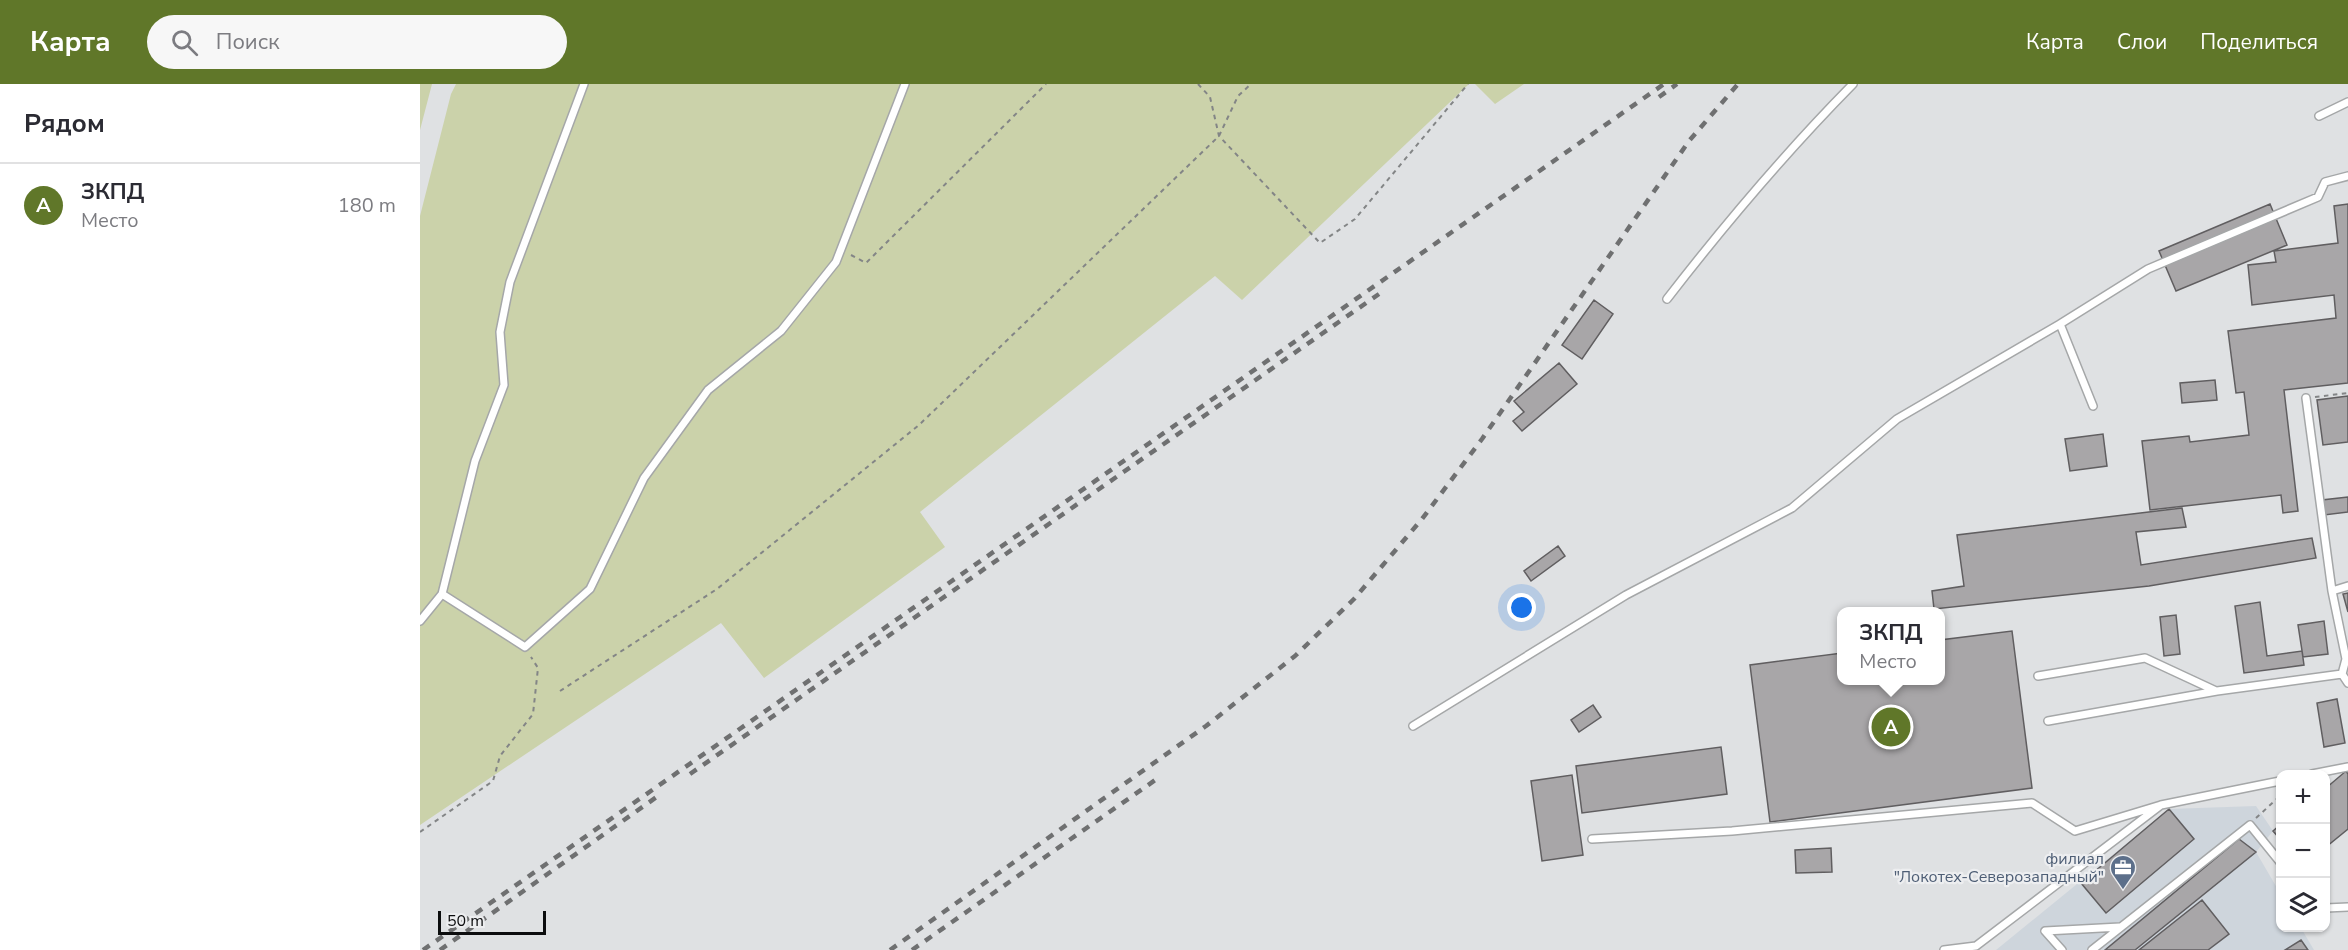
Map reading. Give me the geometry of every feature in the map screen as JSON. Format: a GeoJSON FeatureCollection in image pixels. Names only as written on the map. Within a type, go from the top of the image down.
{"type":"FeatureCollection","features":[{"type":"Feature","properties":{"kind":"lane"},"geometry":{"type":"LineString","coordinates":[[420,621],[442,594],[475,461],[504,385],[500,332],[510,282],[584,84]]}},
{"type":"Feature","properties":{"kind":"lane"},"geometry":{"type":"LineString","coordinates":[[442,594],[525,646],[590,589],[644,478],[708,390],[782,331],[836,262],[905,84]]}},
{"type":"Feature","properties":{"kind":"lane"},"geometry":{"type":"LineString","coordinates":[[1667,299],[1722,228],[1791,148],[1853,84]]}},
{"type":"Feature","properties":{"kind":"lane"},"geometry":{"type":"LineString","coordinates":[[2319,116],[2348,102]]}},
{"type":"Feature","properties":{"kind":"lane"},"geometry":{"type":"LineString","coordinates":[[1413,726],[1626,595],[1792,508],[1897,419],[2060,324],[2148,269],[2318,197],[2325,182],[2348,176]]}},
{"type":"Feature","properties":{"kind":"lane"},"geometry":{"type":"LineString","coordinates":[[2060,324],[2093,406]]}},
{"type":"Feature","properties":{"kind":"lane"},"geometry":{"type":"LineString","coordinates":[[2306,398],[2332,591],[2346,659],[2342,674]]}},
{"type":"Feature","properties":{"kind":"lane"},"geometry":{"type":"LineString","coordinates":[[2332,591],[2348,586]]}},
{"type":"Feature","properties":{"kind":"lane"},"geometry":{"type":"LineString","coordinates":[[2038,676],[2145,658],[2217,691]]}},
{"type":"Feature","properties":{"kind":"lane"},"geometry":{"type":"LineString","coordinates":[[2342,674],[2348,682]]}},
{"type":"Feature","properties":{"kind":"lane"},"geometry":{"type":"LineString","coordinates":[[2048,721],[2217,691],[2342,674]]}},
{"type":"Feature","properties":{"kind":"lane"},"geometry":{"type":"LineString","coordinates":[[2330,770],[2348,767]]}},
{"type":"Feature","properties":{"kind":"lane"},"geometry":{"type":"LineString","coordinates":[[1592,839],[1732,831],[2032,803],[2075,831],[2161,805],[2276,782]]}},
{"type":"Feature","properties":{"kind":"lane"},"geometry":{"type":"LineString","coordinates":[[1944,950],[1976,946],[2161,805]]}},
{"type":"Feature","properties":{"kind":"lane"},"geometry":{"type":"LineString","coordinates":[[2092,950],[2250,825],[2276,857]]}},
{"type":"Feature","properties":{"kind":"lane"},"geometry":{"type":"LineString","coordinates":[[2330,908],[2348,907]]}},
{"type":"Feature","properties":{"kind":"lane"},"geometry":{"type":"LineString","coordinates":[[2062,950],[2045,931],[2120,927]]}},
{"type":"Feature","properties":{"kind":"path"},"geometry":{"type":"LineString","coordinates":[[841,249],[866,263],[1046,84]]}},
{"type":"Feature","properties":{"kind":"path"},"geometry":{"type":"LineString","coordinates":[[1198,84],[1210,97],[1219,136],[1320,243],[1355,219],[1468,84]]}},
{"type":"Feature","properties":{"kind":"path"},"geometry":{"type":"LineString","coordinates":[[560,692],[717,589],[919,425],[1219,136],[1238,96],[1251,84]]}},
{"type":"Feature","properties":{"kind":"path"},"geometry":{"type":"LineString","coordinates":[[2306,398],[2348,393]]}},
{"type":"Feature","properties":{"kind":"path"},"geometry":{"type":"LineString","coordinates":[[420,832],[493,781],[500,756],[534,714],[538,668],[525,646]]}},
{"type":"Feature","properties":{"kind":"path"},"geometry":{"type":"LineString","coordinates":[[2250,825],[2276,800]]}},
{"type":"Feature","properties":{"kind":"shaded area"},"geometry":{"type":"Polygon","coordinates":[[[2256,806],[2273,831],[2256,852],[2240,840],[2105,950],[1996,950],[2169,809],[2256,806]]]}},
{"type":"Feature","properties":{"kind":"shaded area"},"geometry":{"type":"Polygon","coordinates":[[[2256,852],[2276,886],[2276,932],[2303,932],[2314,950],[2135,950],[2256,852]]]}},
{"type":"Feature","properties":{"kind":"green space"},"geometry":{"type":"Polygon","coordinates":[[[420,84],[432,84],[420,130],[420,84]]]}},
{"type":"Feature","properties":{"kind":"green space"},"geometry":{"type":"Polygon","coordinates":[[[456,84],[1469,84],[1242,300],[1215,276],[920,512],[945,547],[764,678],[721,623],[420,825],[420,216],[451,94],[456,84]]]}},
{"type":"Feature","properties":{"kind":"green space"},"geometry":{"type":"Polygon","coordinates":[[[1475,84],[1524,84],[1495,104],[1475,84]]]}},
{"type":"Feature","properties":{"kind":"building"},"geometry":{"type":"Polygon","coordinates":[[[2270,204],[2287,245],[2176,291],[2159,251],[2270,204]]]}},
{"type":"Feature","properties":{"kind":"building"},"geometry":{"type":"Polygon","coordinates":[[[2348,204],[2348,383],[2284,390],[2298,511],[2283,513],[2281,495],[2150,510],[2142,441],[2189,436],[2190,442],[2249,435],[2244,392],[2236,393],[2228,331],[2336,318],[2334,295],[2252,305],[2248,265],[2276,262],[2274,251],[2338,243],[2334,206],[2348,204]]]}},
{"type":"Feature","properties":{"kind":"building"},"geometry":{"type":"Polygon","coordinates":[[[1594,300],[1613,314],[1582,359],[1562,345],[1594,300]]]}},
{"type":"Feature","properties":{"kind":"building"},"geometry":{"type":"Polygon","coordinates":[[[1559,363],[1577,384],[1522,431],[1513,421],[1524,412],[1514,401],[1559,363]]]}},
{"type":"Feature","properties":{"kind":"building"},"geometry":{"type":"Polygon","coordinates":[[[2215,380],[2217,400],[2182,403],[2180,383],[2215,380]]]}},
{"type":"Feature","properties":{"kind":"building"},"geometry":{"type":"Polygon","coordinates":[[[2348,396],[2348,442],[2323,445],[2317,400],[2348,396]]]}},
{"type":"Feature","properties":{"kind":"building"},"geometry":{"type":"Polygon","coordinates":[[[2103,434],[2107,466],[2070,471],[2065,439],[2103,434]]]}},
{"type":"Feature","properties":{"kind":"building"},"geometry":{"type":"Polygon","coordinates":[[[2348,497],[2348,512],[2324,515],[2322,500],[2348,497]]]}},
{"type":"Feature","properties":{"kind":"building"},"geometry":{"type":"Polygon","coordinates":[[[2182,508],[2186,527],[2136,532],[2141,565],[2312,538],[2316,558],[2149,586],[1945,608],[1934,607],[1932,591],[1964,586],[1957,535],[2182,508]]]}},
{"type":"Feature","properties":{"kind":"building"},"geometry":{"type":"Polygon","coordinates":[[[1558,546],[1565,556],[1531,581],[1524,571],[1558,546]]]}},
{"type":"Feature","properties":{"kind":"building"},"geometry":{"type":"Polygon","coordinates":[[[2348,593],[2348,612],[2343,594],[2348,593]]]}},
{"type":"Feature","properties":{"kind":"building"},"geometry":{"type":"Polygon","coordinates":[[[2260,602],[2267,656],[2302,651],[2304,665],[2244,673],[2235,606],[2260,602]]]}},
{"type":"Feature","properties":{"kind":"building"},"geometry":{"type":"Polygon","coordinates":[[[2176,615],[2180,654],[2164,656],[2160,617],[2176,615]]]}},
{"type":"Feature","properties":{"kind":"building"},"geometry":{"type":"Polygon","coordinates":[[[2324,621],[2328,654],[2303,657],[2298,625],[2324,621]]]}},
{"type":"Feature","properties":{"kind":"building"},"geometry":{"type":"Polygon","coordinates":[[[2012,631],[2032,788],[1770,822],[1750,665],[1837,654],[1837,685],[1945,685],[1945,639],[2012,631]]]}},
{"type":"Feature","properties":{"kind":"building"},"geometry":{"type":"Polygon","coordinates":[[[2337,699],[2345,743],[2324,747],[2317,703],[2337,699]]]}},
{"type":"Feature","properties":{"kind":"building"},"geometry":{"type":"Polygon","coordinates":[[[1593,705],[1601,717],[1579,732],[1571,720],[1593,705]]]}},
{"type":"Feature","properties":{"kind":"building"},"geometry":{"type":"Polygon","coordinates":[[[1721,747],[1727,794],[1582,813],[1576,766],[1721,747]]]}},
{"type":"Feature","properties":{"kind":"building"},"geometry":{"type":"Polygon","coordinates":[[[2346,771],[2348,774],[2348,829],[2330,844],[2330,824],[2330,785],[2346,771]]]}},
{"type":"Feature","properties":{"kind":"building"},"geometry":{"type":"Polygon","coordinates":[[[1572,775],[1583,855],[1542,861],[1531,781],[1572,775]]]}},
{"type":"Feature","properties":{"kind":"building"},"geometry":{"type":"Polygon","coordinates":[[[2169,809],[2194,839],[2106,913],[2081,883],[2169,809]]]}},
{"type":"Feature","properties":{"kind":"building"},"geometry":{"type":"Polygon","coordinates":[[[2239,839],[2256,852],[2135,950],[2105,950],[2239,839]]]}},
{"type":"Feature","properties":{"kind":"building"},"geometry":{"type":"Polygon","coordinates":[[[1831,848],[1832,872],[1796,873],[1795,850],[1831,848]]]}},
{"type":"Feature","properties":{"kind":"building"},"geometry":{"type":"Polygon","coordinates":[[[2202,900],[2229,934],[2208,950],[2139,950],[2202,900]]]}},
{"type":"Feature","properties":{"kind":"building"},"geometry":{"type":"Polygon","coordinates":[[[2301,940],[2308,950],[2285,950],[2301,940]]]}},
{"type":"Feature","properties":{"kind":"railway"},"geometry":{"type":"LineString","coordinates":[[423,950],[1664,84]]}},
{"type":"Feature","properties":{"kind":"railway"},"geometry":{"type":"LineString","coordinates":[[1659,97],[1677,84]]}},
{"type":"Feature","properties":{"kind":"railway"},"geometry":{"type":"LineString","coordinates":[[890,950],[1206,726],[1295,656],[1354,599],[1422,519],[1482,439],[1689,141],[1738,84]]}},
{"type":"Feature","properties":{"kind":"railway"},"geometry":{"type":"LineString","coordinates":[[690,774],[1379,294]]}},
{"type":"Feature","properties":{"kind":"railway"},"geometry":{"type":"LineString","coordinates":[[912,950],[1161,776]]}},
{"type":"Feature","properties":{"kind":"railway"},"geometry":{"type":"LineString","coordinates":[[440,950],[658,796]]}},
{"type":"Feature","properties":{"kind":"place","name":"ЗКПД"},"geometry":{"type":"Point","coordinates":[1891,727]}},
{"type":"Feature","properties":{"kind":"place","name":"филиал \"Локотех-Северозападный\""},"geometry":{"type":"Point","coordinates":[2123,891]}}]}
